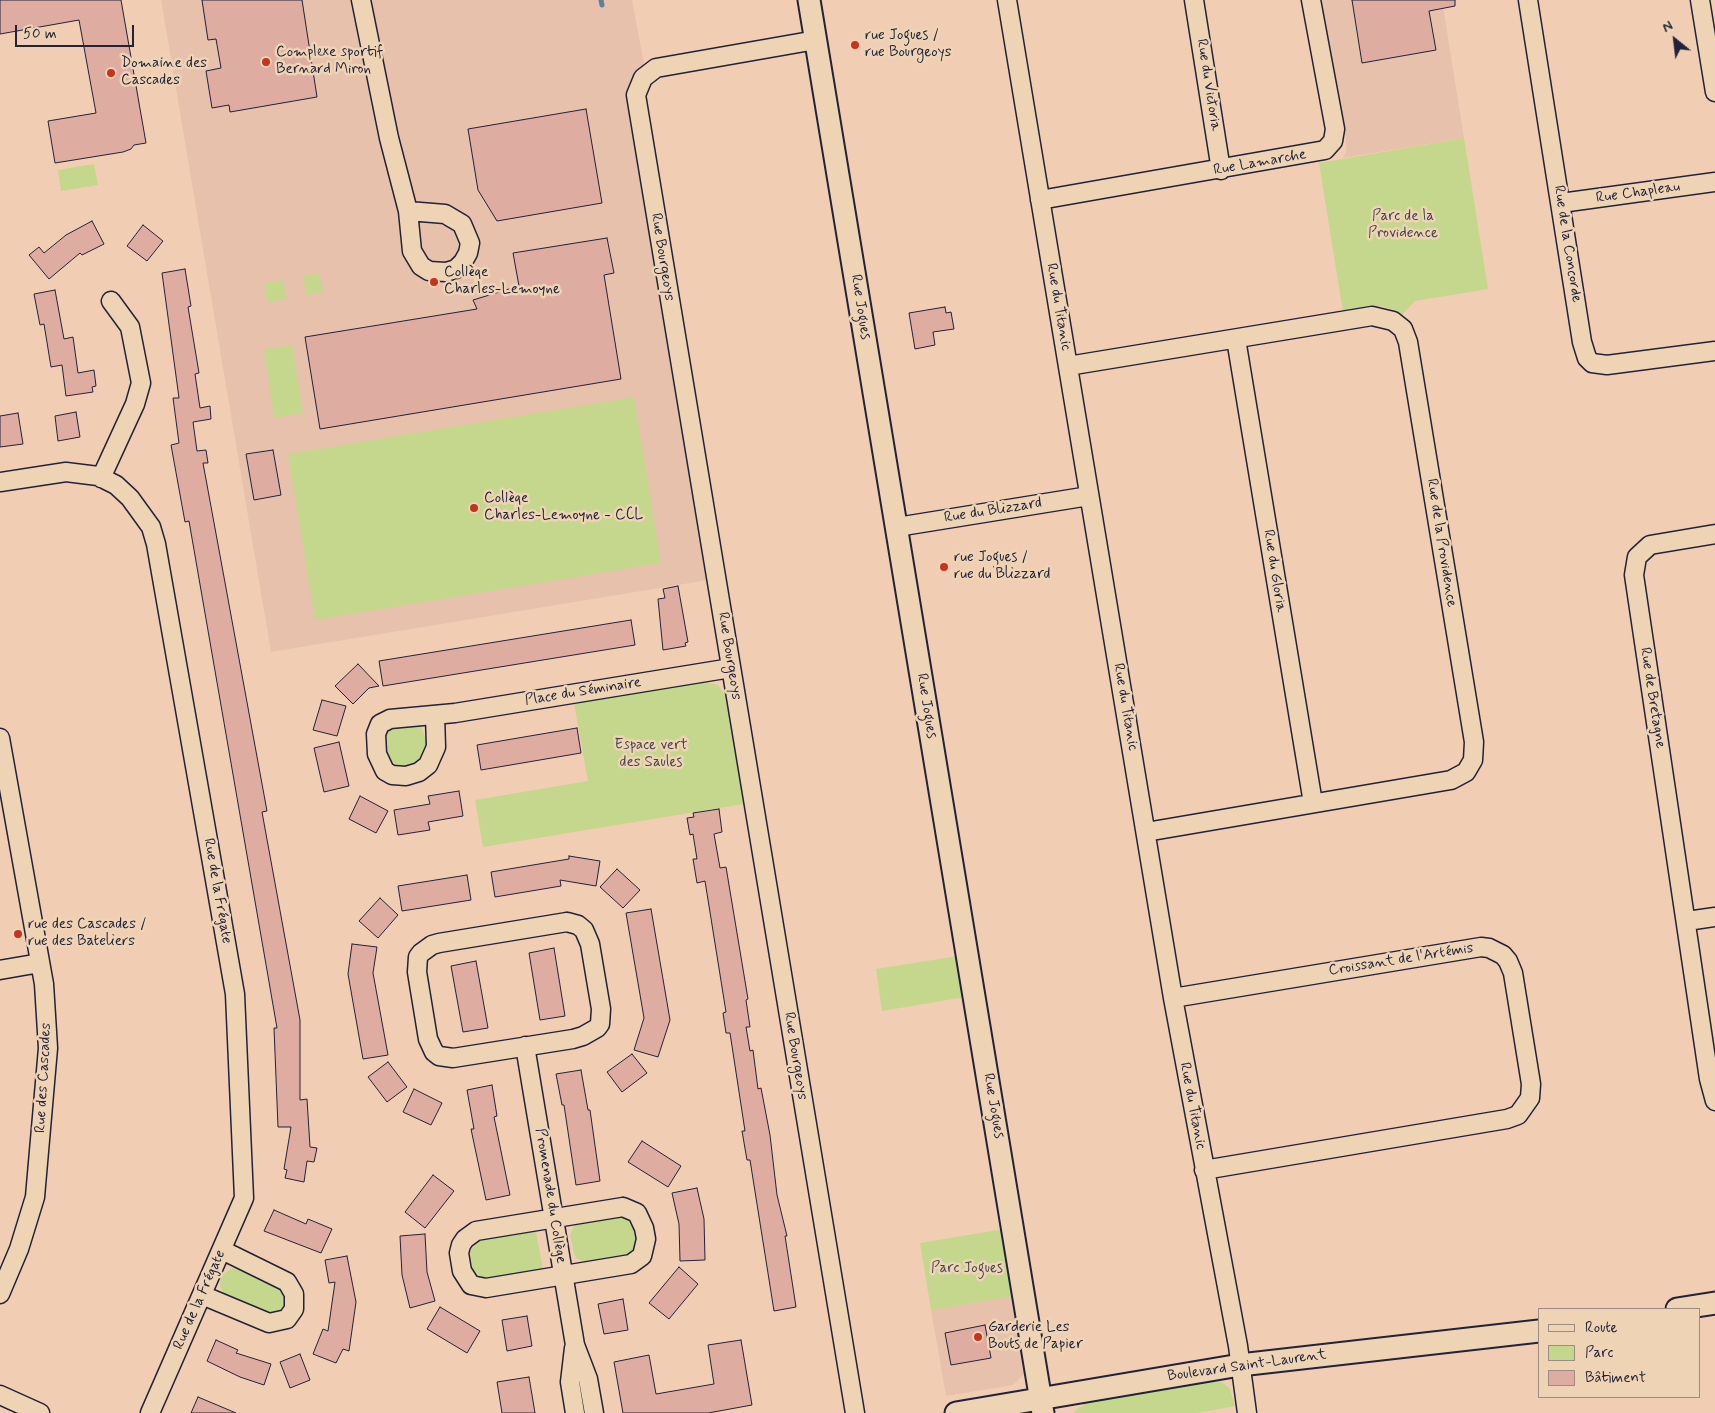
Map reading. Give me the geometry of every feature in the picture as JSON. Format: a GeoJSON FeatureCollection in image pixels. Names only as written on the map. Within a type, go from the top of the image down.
{"type":"FeatureCollection","features":[{"type":"Feature","properties":{"kind":"street"},"geometry":{"type":"LineString","coordinates":[[361,0],[389,138],[408,211]]}},
{"type":"Feature","properties":{"kind":"street","name":"Rue Jogues"},"geometry":{"type":"LineString","coordinates":[[809,0],[1042,1406]]}},
{"type":"Feature","properties":{"kind":"street","name":"Rue du Titanic"},"geometry":{"type":"LineString","coordinates":[[1007,0],[1173,998],[1240,1364],[1247,1413]]}},
{"type":"Feature","properties":{"kind":"street","name":"Rue du Victoria"},"geometry":{"type":"LineString","coordinates":[[1194,0],[1221,170]]}},
{"type":"Feature","properties":{"kind":"street","name":"Rue Lamarche"},"geometry":{"type":"LineString","coordinates":[[1040,200],[1315,154],[1325,150],[1333,141],[1335,134],[1334,121],[1311,0]]}},
{"type":"Feature","properties":{"kind":"street","name":"Rue de la Concorde"},"geometry":{"type":"LineString","coordinates":[[1528,0],[1582,342],[1587,358],[1592,363],[1607,365],[1715,351]]}},
{"type":"Feature","properties":{"kind":"street"},"geometry":{"type":"LineString","coordinates":[[1700,0],[1715,92]]}},
{"type":"Feature","properties":{"kind":"street","name":"Rue Bourgeoys"},"geometry":{"type":"LineString","coordinates":[[816,40],[656,68],[643,78],[636,95],[854,1413]]}},
{"type":"Feature","properties":{"kind":"street","name":"Rue Chapleau"},"geometry":{"type":"LineString","coordinates":[[1561,203],[1715,182]]}},
{"type":"Feature","properties":{"kind":"street"},"geometry":{"type":"LineString","coordinates":[[101,478],[135,404],[141,383],[130,327],[111,301]]}},
{"type":"Feature","properties":{"kind":"street","name":"Rue de la Providence"},"geometry":{"type":"LineString","coordinates":[[1068,366],[1372,316],[1387,318],[1403,329],[1408,342],[1475,749],[1473,760],[1466,772],[1451,780],[1146,832]]}},
{"type":"Feature","properties":{"kind":"street","name":"Rue du Gloria"},"geometry":{"type":"LineString","coordinates":[[1236,339],[1313,803]]}},
{"type":"Feature","properties":{"kind":"street","name":"Rue de la Frégate"},"geometry":{"type":"LineString","coordinates":[[0,482],[66,472],[88,474],[116,485],[130,498],[146,519],[156,544],[235,994],[245,1192],[242,1206],[150,1413]]}},
{"type":"Feature","properties":{"kind":"street","name":"Rue du Blizzard"},"geometry":{"type":"LineString","coordinates":[[897,527],[1089,496]]}},
{"type":"Feature","properties":{"kind":"street","name":"Rue de Bretagne"},"geometry":{"type":"LineString","coordinates":[[1715,534],[1650,545],[1637,557],[1634,566],[1709,1079],[1715,1101]]}},
{"type":"Feature","properties":{"kind":"street","name":"Place du Séminaire"},"geometry":{"type":"LineString","coordinates":[[435,716],[731,668]]}},
{"type":"Feature","properties":{"kind":"street","name":"Rue des Cascades"},"geometry":{"type":"LineString","coordinates":[[0,738],[5,800],[40,963],[47,1008],[48,1048],[37,1184],[24,1235],[0,1294]]}},
{"type":"Feature","properties":{"kind":"street"},"geometry":{"type":"LineString","coordinates":[[1687,921],[1715,917]]}},
{"type":"Feature","properties":{"kind":"street"},"geometry":{"type":"LineString","coordinates":[[560,923],[573,923],[584,930],[590,944],[601,1009],[600,1024],[583,1036],[525,1046],[453,1058],[438,1056],[428,1038],[418,981],[417,965],[421,953],[432,945],[560,923]]}},
{"type":"Feature","properties":{"kind":"street","name":"Croissant de l'Artémis"},"geometry":{"type":"LineString","coordinates":[[1173,998],[1481,947],[1489,948],[1503,955],[1513,973],[1532,1084],[1530,1098],[1518,1114],[1507,1119],[1204,1170]]}},
{"type":"Feature","properties":{"kind":"street"},"geometry":{"type":"LineString","coordinates":[[0,970],[40,963]]}},
{"type":"Feature","properties":{"kind":"street","name":"Promenade du Collège"},"geometry":{"type":"LineString","coordinates":[[525,1046],[574,1345],[588,1379],[594,1413]]}},
{"type":"Feature","properties":{"kind":"street"},"geometry":{"type":"LineString","coordinates":[[616,1208],[630,1208],[641,1218],[646,1239],[642,1256],[637,1261],[618,1266],[476,1288],[466,1280],[460,1263],[461,1245],[465,1239],[476,1231],[554,1218],[616,1208]]}},
{"type":"Feature","properties":{"kind":"street"},"geometry":{"type":"LineString","coordinates":[[202,1295],[269,1323],[287,1319],[294,1308],[294,1294],[287,1282],[222,1250]]}},
{"type":"Feature","properties":{"kind":"street"},"geometry":{"type":"LineString","coordinates":[[1683,1308],[1715,1303]]}},
{"type":"Feature","properties":{"kind":"street","name":"Boulevard Saint-Laurent"},"geometry":{"type":"LineString","coordinates":[[956,1413],[1042,1406],[1240,1364],[1538,1331]]}},
{"type":"Feature","properties":{"kind":"street","name":"Promenade du Collège"},"geometry":{"type":"LineString","coordinates":[[574,1345],[570,1382],[576,1413]]}},
{"type":"Feature","properties":{"kind":"street"},"geometry":{"type":"LineString","coordinates":[[0,1395],[40,1413]]}},
{"type":"Feature","properties":{"kind":"shaded area","name":"Collège Charles-Lemoyne"},"geometry":{"type":"Polygon","coordinates":[[[161,0],[632,0],[644,64],[632,79],[628,97],[708,580],[271,652],[161,0]]]}},
{"type":"Feature","properties":{"kind":"shaded area"},"geometry":{"type":"Polygon","coordinates":[[[1319,0],[1442,0],[1464,138],[1343,158],[1346,151],[1346,140],[1319,0]]]}},
{"type":"Feature","properties":{"kind":"shaded area","name":"Garderie Les Bouts de Papier"},"geometry":{"type":"Polygon","coordinates":[[[1015,1296],[1025,1376],[1023,1375],[1013,1385],[946,1396],[931,1310],[1015,1296]]]}},
{"type":"Feature","properties":{"kind":"green space","name":"Parc de la Providence"},"geometry":{"type":"Polygon","coordinates":[[[1464,138],[1488,289],[1415,301],[1402,315],[1392,309],[1381,306],[1343,312],[1319,163],[1464,138]]]}},
{"type":"Feature","properties":{"kind":"green space"},"geometry":{"type":"Polygon","coordinates":[[[94,164],[98,185],[61,191],[58,170],[94,164]]]}},
{"type":"Feature","properties":{"kind":"green space"},"geometry":{"type":"Polygon","coordinates":[[[319,273],[323,292],[306,295],[303,276],[319,273]]]}},
{"type":"Feature","properties":{"kind":"green space"},"geometry":{"type":"Polygon","coordinates":[[[283,280],[287,299],[267,302],[264,283],[283,280]]]}},
{"type":"Feature","properties":{"kind":"green space"},"geometry":{"type":"Polygon","coordinates":[[[292,345],[303,413],[274,418],[264,349],[292,345]]]}},
{"type":"Feature","properties":{"kind":"green space","name":"Collège Charles-Lemoyne - CCL"},"geometry":{"type":"Polygon","coordinates":[[[634,397],[661,563],[315,620],[288,454],[634,397]]]}},
{"type":"Feature","properties":{"kind":"green space","name":"Espace vert des Saules"},"geometry":{"type":"Polygon","coordinates":[[[706,682],[718,685],[726,697],[744,804],[483,847],[475,800],[588,781],[574,703],[706,682]]]}},
{"type":"Feature","properties":{"kind":"green space"},"geometry":{"type":"Polygon","coordinates":[[[421,726],[427,743],[424,757],[420,761],[406,767],[391,765],[386,749],[385,738],[387,732],[392,728],[421,726]]]}},
{"type":"Feature","properties":{"kind":"green space"},"geometry":{"type":"Polygon","coordinates":[[[958,956],[965,997],[882,1011],[876,969],[958,956]]]}},
{"type":"Feature","properties":{"kind":"green space"},"geometry":{"type":"Polygon","coordinates":[[[619,1217],[626,1218],[633,1227],[636,1242],[632,1252],[627,1255],[587,1262],[577,1259],[570,1235],[574,1226],[581,1223],[619,1217]]]}},
{"type":"Feature","properties":{"kind":"green space","name":"Parc Jogues"},"geometry":{"type":"Polygon","coordinates":[[[1004,1229],[1015,1296],[931,1310],[920,1243],[1004,1229]]]}},
{"type":"Feature","properties":{"kind":"green space"},"geometry":{"type":"Polygon","coordinates":[[[532,1231],[536,1232],[543,1269],[487,1279],[482,1278],[473,1270],[470,1252],[476,1241],[532,1231]]]}},
{"type":"Feature","properties":{"kind":"green space"},"geometry":{"type":"Polygon","coordinates":[[[233,1268],[240,1269],[284,1291],[287,1302],[284,1309],[273,1314],[266,1313],[224,1293],[220,1287],[221,1275],[233,1268]]]}},
{"type":"Feature","properties":{"kind":"green space"},"geometry":{"type":"Polygon","coordinates":[[[1214,1381],[1222,1382],[1230,1389],[1235,1406],[1197,1413],[1074,1413],[1079,1407],[1083,1407],[1083,1403],[1214,1381]]]}},
{"type":"Feature","properties":{"kind":"building","name":"Domaine des Cascades"},"geometry":{"type":"Polygon","coordinates":[[[0,0],[121,0],[146,143],[134,145],[131,149],[123,152],[55,163],[48,121],[96,113],[79,20],[0,34],[0,0]]]}},
{"type":"Feature","properties":{"kind":"building","name":"Complexe sportif Bernard Miron"},"geometry":{"type":"Polygon","coordinates":[[[202,0],[302,0],[317,97],[230,112],[229,105],[212,108],[206,71],[221,68],[216,39],[208,40],[202,0]]]}},
{"type":"Feature","properties":{"kind":"building"},"geometry":{"type":"Polygon","coordinates":[[[1352,0],[1455,0],[1455,6],[1429,11],[1436,50],[1362,63],[1352,0]]]}},
{"type":"Feature","properties":{"kind":"building"},"geometry":{"type":"Polygon","coordinates":[[[586,109],[602,203],[497,221],[478,190],[468,129],[586,109]]]}},
{"type":"Feature","properties":{"kind":"building"},"geometry":{"type":"Polygon","coordinates":[[[92,221],[104,244],[82,255],[80,253],[49,279],[29,255],[39,247],[44,253],[66,235],[92,221]]]}},
{"type":"Feature","properties":{"kind":"building"},"geometry":{"type":"Polygon","coordinates":[[[143,225],[163,241],[147,261],[127,246],[143,225]]]}},
{"type":"Feature","properties":{"kind":"building"},"geometry":{"type":"Polygon","coordinates":[[[607,238],[614,273],[604,275],[621,379],[320,429],[305,337],[477,309],[473,300],[519,286],[513,253],[607,238]]]}},
{"type":"Feature","properties":{"kind":"building"},"geometry":{"type":"Polygon","coordinates":[[[185,269],[191,306],[188,307],[199,373],[195,374],[200,408],[210,406],[211,419],[193,422],[197,451],[206,450],[208,463],[203,463],[267,811],[262,812],[300,1020],[300,1100],[307,1099],[310,1147],[317,1148],[314,1162],[307,1161],[304,1182],[285,1178],[287,1170],[284,1169],[291,1127],[278,1127],[274,1028],[277,1028],[189,521],[185,522],[171,445],[179,443],[173,398],[179,398],[162,273],[185,269]]]}},
{"type":"Feature","properties":{"kind":"building"},"geometry":{"type":"Polygon","coordinates":[[[55,290],[64,339],[73,337],[78,373],[94,370],[96,386],[92,387],[93,392],[66,396],[62,365],[51,367],[44,324],[40,325],[34,294],[55,290]]]}},
{"type":"Feature","properties":{"kind":"building"},"geometry":{"type":"Polygon","coordinates":[[[945,307],[946,313],[951,312],[954,329],[933,332],[935,345],[915,349],[909,313],[945,307]]]}},
{"type":"Feature","properties":{"kind":"building"},"geometry":{"type":"Polygon","coordinates":[[[76,412],[80,437],[58,441],[55,416],[76,412]]]}},
{"type":"Feature","properties":{"kind":"building"},"geometry":{"type":"Polygon","coordinates":[[[18,413],[23,444],[0,447],[0,416],[18,413]]]}},
{"type":"Feature","properties":{"kind":"building"},"geometry":{"type":"Polygon","coordinates":[[[273,450],[281,495],[254,500],[246,454],[273,450]]]}},
{"type":"Feature","properties":{"kind":"building"},"geometry":{"type":"Polygon","coordinates":[[[678,586],[688,642],[685,643],[686,646],[663,650],[658,599],[665,598],[663,589],[678,586]]]}},
{"type":"Feature","properties":{"kind":"building"},"geometry":{"type":"Polygon","coordinates":[[[631,620],[635,645],[383,686],[379,661],[631,620]]]}},
{"type":"Feature","properties":{"kind":"building"},"geometry":{"type":"Polygon","coordinates":[[[358,664],[379,686],[369,688],[353,704],[335,686],[358,664]]]}},
{"type":"Feature","properties":{"kind":"building"},"geometry":{"type":"Polygon","coordinates":[[[322,700],[346,706],[337,736],[313,730],[322,700]]]}},
{"type":"Feature","properties":{"kind":"building"},"geometry":{"type":"Polygon","coordinates":[[[577,728],[581,753],[481,770],[477,745],[577,728]]]}},
{"type":"Feature","properties":{"kind":"building"},"geometry":{"type":"Polygon","coordinates":[[[339,742],[349,786],[324,792],[314,748],[339,742]]]}},
{"type":"Feature","properties":{"kind":"building"},"geometry":{"type":"Polygon","coordinates":[[[459,791],[463,816],[428,822],[430,830],[398,835],[394,810],[430,804],[428,796],[459,791]]]}},
{"type":"Feature","properties":{"kind":"building"},"geometry":{"type":"Polygon","coordinates":[[[360,796],[388,811],[376,833],[349,819],[360,796]]]}},
{"type":"Feature","properties":{"kind":"building"},"geometry":{"type":"Polygon","coordinates":[[[719,809],[722,832],[714,834],[720,868],[726,867],[748,999],[746,1000],[750,1027],[746,1027],[750,1051],[753,1050],[758,1089],[761,1088],[770,1135],[777,1195],[787,1236],[785,1236],[796,1307],[774,1311],[750,1160],[747,1160],[742,1131],[745,1131],[730,1033],[726,1033],[723,1013],[726,1012],[705,881],[697,883],[693,859],[697,859],[693,834],[690,835],[687,818],[694,817],[693,813],[719,809]]]}},
{"type":"Feature","properties":{"kind":"building"},"geometry":{"type":"Polygon","coordinates":[[[569,856],[600,861],[596,886],[560,880],[561,886],[495,897],[491,872],[569,859],[569,856]]]}},
{"type":"Feature","properties":{"kind":"building"},"geometry":{"type":"Polygon","coordinates":[[[617,869],[640,890],[623,908],[600,887],[617,869]]]}},
{"type":"Feature","properties":{"kind":"building"},"geometry":{"type":"Polygon","coordinates":[[[467,875],[471,900],[402,911],[398,886],[467,875]]]}},
{"type":"Feature","properties":{"kind":"building"},"geometry":{"type":"Polygon","coordinates":[[[380,898],[398,915],[378,938],[359,921],[380,898]]]}},
{"type":"Feature","properties":{"kind":"building"},"geometry":{"type":"Polygon","coordinates":[[[651,909],[670,1020],[658,1057],[634,1050],[644,1018],[626,913],[651,909]]]}},
{"type":"Feature","properties":{"kind":"building"},"geometry":{"type":"Polygon","coordinates":[[[352,944],[377,947],[373,973],[388,1055],[363,1059],[348,974],[352,944]]]}},
{"type":"Feature","properties":{"kind":"building"},"geometry":{"type":"Polygon","coordinates":[[[554,948],[565,1016],[540,1020],[529,953],[554,948]]]}},
{"type":"Feature","properties":{"kind":"building"},"geometry":{"type":"Polygon","coordinates":[[[476,961],[488,1028],[463,1032],[451,966],[476,961]]]}},
{"type":"Feature","properties":{"kind":"building"},"geometry":{"type":"Polygon","coordinates":[[[632,1054],[647,1073],[622,1092],[607,1072],[632,1054]]]}},
{"type":"Feature","properties":{"kind":"building"},"geometry":{"type":"Polygon","coordinates":[[[388,1062],[407,1087],[387,1102],[368,1077],[388,1062]]]}},
{"type":"Feature","properties":{"kind":"building"},"geometry":{"type":"Polygon","coordinates":[[[581,1070],[588,1110],[590,1110],[600,1181],[576,1185],[564,1105],[562,1105],[556,1074],[581,1070]]]}},
{"type":"Feature","properties":{"kind":"building"},"geometry":{"type":"Polygon","coordinates":[[[492,1085],[497,1116],[494,1117],[510,1195],[486,1200],[471,1129],[474,1129],[467,1090],[492,1085]]]}},
{"type":"Feature","properties":{"kind":"building"},"geometry":{"type":"Polygon","coordinates":[[[414,1089],[442,1103],[431,1125],[403,1112],[414,1089]]]}},
{"type":"Feature","properties":{"kind":"building"},"geometry":{"type":"Polygon","coordinates":[[[642,1141],[681,1166],[668,1187],[628,1162],[642,1141]]]}},
{"type":"Feature","properties":{"kind":"building"},"geometry":{"type":"Polygon","coordinates":[[[433,1175],[454,1191],[425,1228],[405,1212],[433,1175]]]}},
{"type":"Feature","properties":{"kind":"building"},"geometry":{"type":"Polygon","coordinates":[[[697,1188],[704,1219],[705,1260],[680,1261],[679,1224],[672,1193],[697,1188]]]}},
{"type":"Feature","properties":{"kind":"building"},"geometry":{"type":"Polygon","coordinates":[[[274,1210],[306,1224],[308,1219],[332,1229],[321,1253],[264,1231],[274,1210]]]}},
{"type":"Feature","properties":{"kind":"building"},"geometry":{"type":"Polygon","coordinates":[[[425,1234],[427,1272],[435,1301],[410,1308],[402,1275],[400,1236],[425,1234]]]}},
{"type":"Feature","properties":{"kind":"building"},"geometry":{"type":"Polygon","coordinates":[[[347,1256],[356,1302],[349,1351],[343,1349],[336,1363],[313,1354],[323,1329],[328,1331],[335,1282],[329,1283],[325,1260],[347,1256]]]}},
{"type":"Feature","properties":{"kind":"building"},"geometry":{"type":"Polygon","coordinates":[[[679,1267],[698,1284],[669,1319],[649,1303],[679,1267]]]}},
{"type":"Feature","properties":{"kind":"building"},"geometry":{"type":"Polygon","coordinates":[[[623,1299],[628,1330],[604,1334],[598,1304],[623,1299]]]}},
{"type":"Feature","properties":{"kind":"building"},"geometry":{"type":"Polygon","coordinates":[[[440,1307],[480,1331],[467,1353],[427,1329],[440,1307]]]}},
{"type":"Feature","properties":{"kind":"building"},"geometry":{"type":"Polygon","coordinates":[[[527,1316],[532,1346],[507,1351],[502,1320],[527,1316]]]}},
{"type":"Feature","properties":{"kind":"building"},"geometry":{"type":"Polygon","coordinates":[[[985,1325],[991,1358],[951,1365],[945,1333],[985,1325]]]}},
{"type":"Feature","properties":{"kind":"building"},"geometry":{"type":"Polygon","coordinates":[[[216,1340],[238,1350],[236,1353],[271,1364],[264,1385],[240,1377],[207,1361],[216,1340]]]}},
{"type":"Feature","properties":{"kind":"building"},"geometry":{"type":"Polygon","coordinates":[[[741,1340],[752,1405],[708,1413],[623,1413],[614,1362],[649,1355],[656,1394],[714,1384],[708,1345],[741,1340]]]}},
{"type":"Feature","properties":{"kind":"building"},"geometry":{"type":"Polygon","coordinates":[[[300,1354],[310,1380],[290,1388],[280,1362],[300,1354]]]}},
{"type":"Feature","properties":{"kind":"building"},"geometry":{"type":"Polygon","coordinates":[[[529,1377],[535,1413],[502,1413],[497,1382],[529,1377]]]}},
{"type":"Feature","properties":{"kind":"building"},"geometry":{"type":"Polygon","coordinates":[[[198,1397],[236,1413],[191,1413],[198,1397]]]}},
{"type":"Feature","properties":{"kind":"waterway"},"geometry":{"type":"LineString","coordinates":[[601,0],[602,5]]}},
{"type":"Feature","properties":{"kind":"place","name":"rue Jogues / rue Bourgeoys"},"geometry":{"type":"Point","coordinates":[855,45]}},
{"type":"Feature","properties":{"kind":"place","name":"Complexe sportif Bernard Miron"},"geometry":{"type":"Point","coordinates":[266,62]}},
{"type":"Feature","properties":{"kind":"place","name":"Domaine des Cascades"},"geometry":{"type":"Point","coordinates":[111,73]}},
{"type":"Feature","properties":{"kind":"place","name":"Collège Charles-Lemoyne"},"geometry":{"type":"Point","coordinates":[434,282]}},
{"type":"Feature","properties":{"kind":"place","name":"Collège Charles-Lemoyne - CCL"},"geometry":{"type":"Point","coordinates":[474,508]}},
{"type":"Feature","properties":{"kind":"place","name":"rue Jogues / rue du Blizzard"},"geometry":{"type":"Point","coordinates":[944,567]}},
{"type":"Feature","properties":{"kind":"place","name":"rue des Cascades / rue des Bateliers"},"geometry":{"type":"Point","coordinates":[18,934]}},
{"type":"Feature","properties":{"kind":"place","name":"Garderie Les Bouts de Papier"},"geometry":{"type":"Point","coordinates":[978,1337]}}]}
